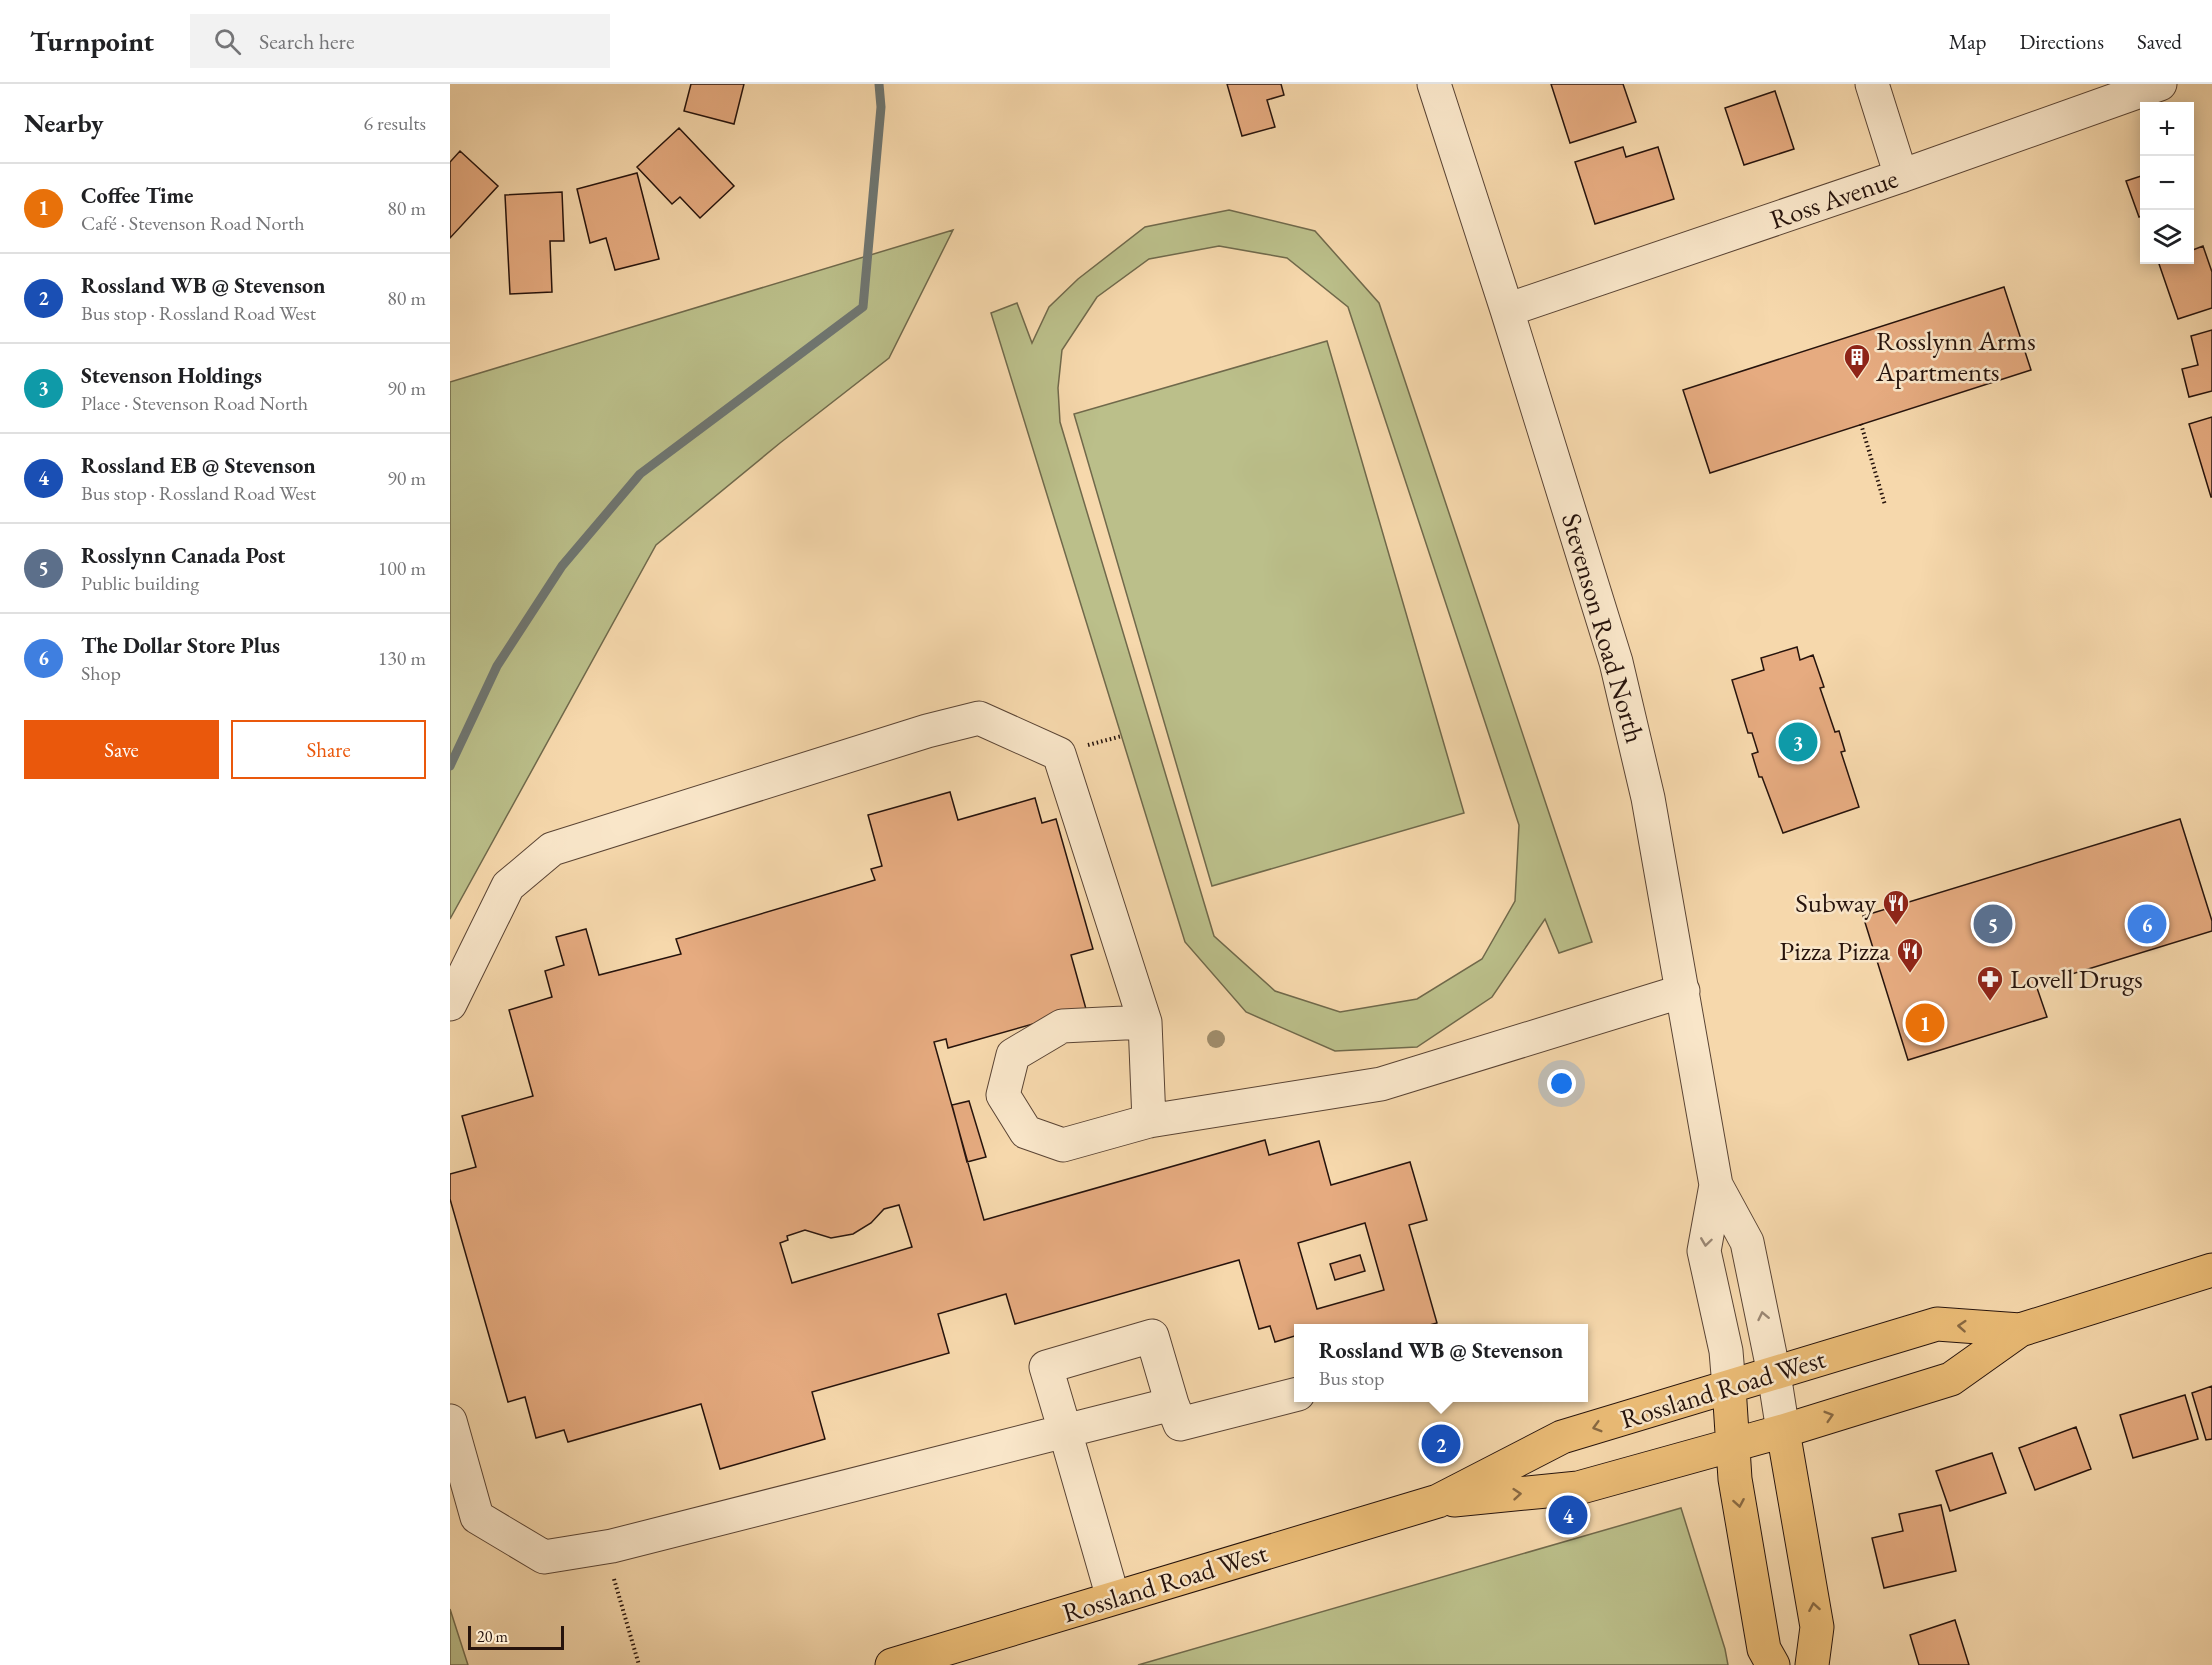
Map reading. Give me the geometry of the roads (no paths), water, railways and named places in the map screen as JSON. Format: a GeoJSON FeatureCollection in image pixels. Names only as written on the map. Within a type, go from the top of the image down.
{"type":"FeatureCollection","features":[{"type":"Feature","properties":{"kind":"main road","name":"Rossland Road West"},"geometry":{"type":"LineString","coordinates":[[892,1665],[1438,1502],[1578,1488],[1783,1431],[1951,1379],[2020,1330],[2212,1270]]}},
{"type":"Feature","properties":{"kind":"main road","name":"Rossland Road West"},"geometry":{"type":"LineString","coordinates":[[1438,1502],[1562,1437],[1937,1324],[2020,1330]]}},
{"type":"Feature","properties":{"kind":"main road","name":"Stevenson Road North"},"geometry":{"type":"LineString","coordinates":[[1729,1387],[1734,1479],[1764,1649],[1773,1665]]}},
{"type":"Feature","properties":{"kind":"main road","name":"Stevenson Road North"},"geometry":{"type":"LineString","coordinates":[[1783,1431],[1817,1627],[1812,1665]]}},
{"type":"Feature","properties":{"kind":"street","name":"Stevenson Road North"},"geometry":{"type":"LineString","coordinates":[[1434,84],[1616,662],[1648,798],[1716,1185],[1747,1242],[1774,1374],[1783,1431]]}},
{"type":"Feature","properties":{"kind":"street"},"geometry":{"type":"LineString","coordinates":[[1872,84],[1901,176]]}},
{"type":"Feature","properties":{"kind":"street","name":"Ross Avenue"},"geometry":{"type":"LineString","coordinates":[[1507,310],[1901,176],[2160,84]]}},
{"type":"Feature","properties":{"kind":"street"},"geometry":{"type":"LineString","coordinates":[[450,1004],[508,886],[552,849],[927,731],[979,718],[1059,754],[1145,1022],[1149,1121]]}},
{"type":"Feature","properties":{"kind":"street"},"geometry":{"type":"LineString","coordinates":[[1145,1022],[1062,1026],[1014,1055],[1003,1095],[1026,1132],[1063,1144],[1149,1121],[1381,1084],[1683,991]]}},
{"type":"Feature","properties":{"kind":"street","name":"Stevenson Road North"},"geometry":{"type":"LineString","coordinates":[[1716,1185],[1704,1251],[1726,1351],[1729,1387]]}},
{"type":"Feature","properties":{"kind":"street"},"geometry":{"type":"LineString","coordinates":[[1113,1598],[1046,1367],[1152,1336],[1180,1424],[1294,1395]]}},
{"type":"Feature","properties":{"kind":"street"},"geometry":{"type":"LineString","coordinates":[[450,1421],[477,1517],[543,1557],[612,1546],[1172,1404]]}},
{"type":"Feature","properties":{"kind":"waterway"},"geometry":{"type":"LineString","coordinates":[[450,766],[497,666],[562,566],[640,474],[863,307],[881,107],[879,84]]}},
{"type":"Feature","properties":{"kind":"place","name":"Rosslynn Arms Apartments"},"geometry":{"type":"Point","coordinates":[1857,380]}},
{"type":"Feature","properties":{"kind":"place","name":"Stevenson Holdings"},"geometry":{"type":"Point","coordinates":[1798,742]}},
{"type":"Feature","properties":{"kind":"place","name":"Rosslynn Canada Post"},"geometry":{"type":"Point","coordinates":[1993,924]}},
{"type":"Feature","properties":{"kind":"place","name":"The Dollar Store Plus"},"geometry":{"type":"Point","coordinates":[2147,924]}},
{"type":"Feature","properties":{"kind":"place","name":"Subway"},"geometry":{"type":"Point","coordinates":[1896,926]}},
{"type":"Feature","properties":{"kind":"place","name":"Pizza Pizza"},"geometry":{"type":"Point","coordinates":[1910,974]}},
{"type":"Feature","properties":{"kind":"place","name":"Lovell Drugs"},"geometry":{"type":"Point","coordinates":[1990,1002]}},
{"type":"Feature","properties":{"kind":"place","name":"Coffee Time"},"geometry":{"type":"Point","coordinates":[1925,1023]}},
{"type":"Feature","properties":{"kind":"place","name":"Rossland WB @ Stevenson"},"geometry":{"type":"Point","coordinates":[1441,1444]}},
{"type":"Feature","properties":{"kind":"place","name":"Rossland EB @ Stevenson"},"geometry":{"type":"Point","coordinates":[1568,1515]}}]}
